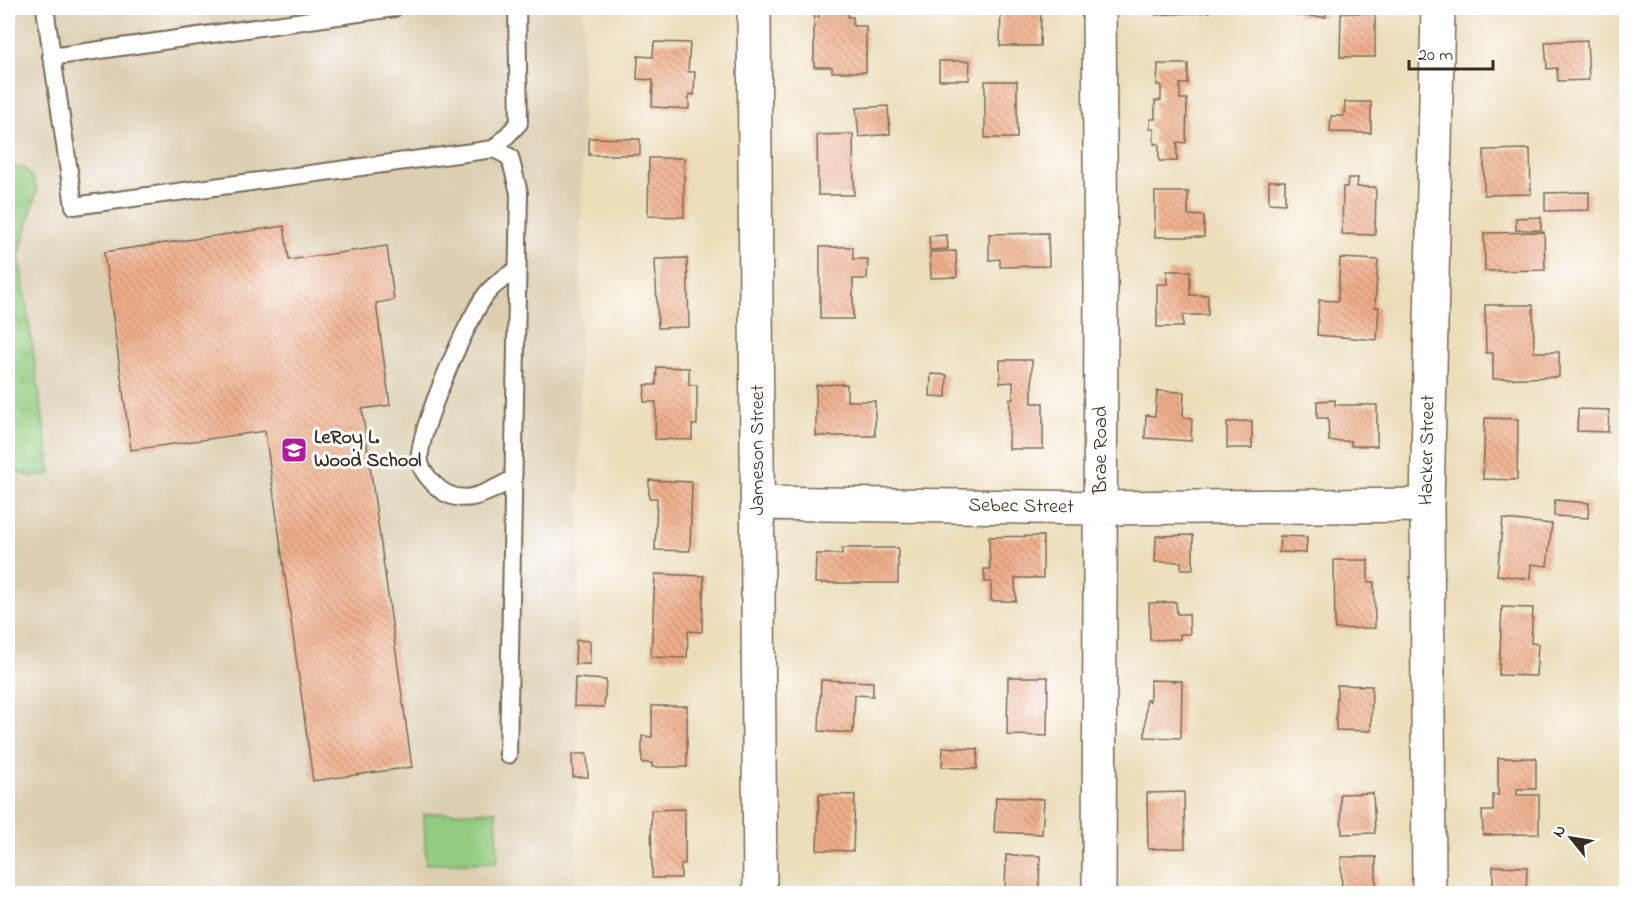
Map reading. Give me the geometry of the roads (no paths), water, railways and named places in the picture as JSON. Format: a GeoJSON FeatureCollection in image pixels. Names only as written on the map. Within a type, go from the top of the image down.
{"type":"FeatureCollection","features":[{"type":"Feature","properties":{"kind":"street","name":"Jameson Street"},"geometry":{"type":"LineString","coordinates":[[754,8],[760,894]]}},
{"type":"Feature","properties":{"kind":"street","name":"Brae Road"},"geometry":{"type":"LineString","coordinates":[[1099,8],[1099,894]]}},
{"type":"Feature","properties":{"kind":"street","name":"Hacker Street"},"geometry":{"type":"LineString","coordinates":[[1429,894],[1427,505],[1438,8]]}},
{"type":"Feature","properties":{"kind":"street","name":"Sebec Street"},"geometry":{"type":"LineString","coordinates":[[758,503],[1100,508],[1427,505]]}},
{"type":"Feature","properties":{"kind":"lane"},"geometry":{"type":"LineString","coordinates":[[34,8],[46,26]]}},
{"type":"Feature","properties":{"kind":"lane"},"geometry":{"type":"LineString","coordinates":[[45,8],[74,206],[494,148],[519,123],[517,8]]}},
{"type":"Feature","properties":{"kind":"lane"},"geometry":{"type":"LineString","coordinates":[[51,57],[394,8]]}},
{"type":"Feature","properties":{"kind":"lane"},"geometry":{"type":"LineString","coordinates":[[494,148],[510,157],[519,193],[508,755]]}},
{"type":"Feature","properties":{"kind":"lane"},"geometry":{"type":"LineString","coordinates":[[513,479],[476,498],[458,499],[442,493],[429,479],[420,462],[422,436],[471,318],[488,291],[517,269]]}},
{"type":"Feature","properties":{"kind":"place","name":"LeRoy L. Wood School"},"geometry":{"type":"Point","coordinates":[294,450]}}]}
